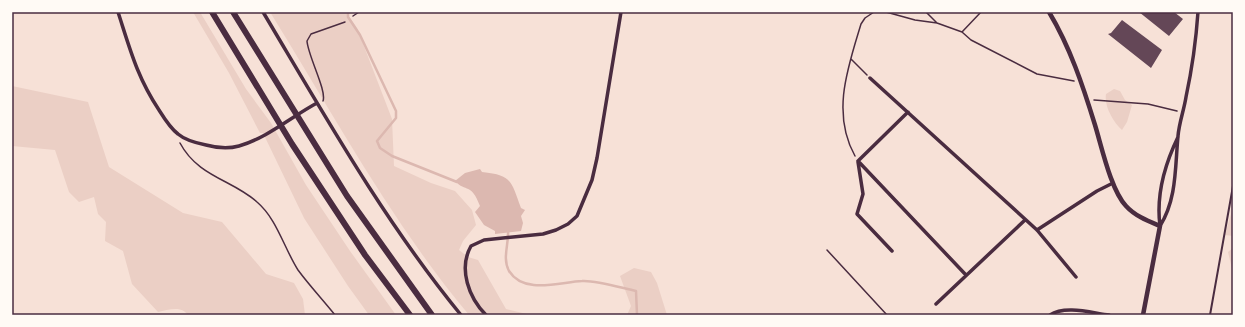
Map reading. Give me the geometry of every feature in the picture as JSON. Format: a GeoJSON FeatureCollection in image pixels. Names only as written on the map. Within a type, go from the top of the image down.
{"type":"FeatureCollection","features":[{"type":"Feature","properties":{"kind":"highway"},"geometry":{"type":"LineString","coordinates":[[212,12],[292,144],[365,255],[410,315]]}},
{"type":"Feature","properties":{"kind":"highway"},"geometry":{"type":"LineString","coordinates":[[234,12],[347,196],[432,315]]}},
{"type":"Feature","properties":{"kind":"street"},"geometry":{"type":"LineString","coordinates":[[118,12],[129,50],[140,79],[163,116],[178,134],[193,142],[224,148],[239,146],[261,136],[317,104]]}},
{"type":"Feature","properties":{"kind":"street"},"geometry":{"type":"LineString","coordinates":[[263,12],[346,154],[407,246],[461,315]]}},
{"type":"Feature","properties":{"kind":"street"},"geometry":{"type":"LineString","coordinates":[[486,315],[478,307],[470,292],[467,280],[465,262],[471,246],[478,242],[491,239],[556,230],[577,216],[592,180],[597,158],[620,12]]}},
{"type":"Feature","properties":{"kind":"street"},"geometry":{"type":"LineString","coordinates":[[1049,12],[1067,48],[1080,80],[1109,168],[1111,184],[1132,212],[1160,226]]}},
{"type":"Feature","properties":{"kind":"street"},"geometry":{"type":"LineString","coordinates":[[1160,226],[1166,216],[1172,194],[1177,161],[1178,136],[1192,64],[1198,12]]}},
{"type":"Feature","properties":{"kind":"street"},"geometry":{"type":"LineString","coordinates":[[870,78],[1037,230],[1076,277]]}},
{"type":"Feature","properties":{"kind":"street"},"geometry":{"type":"LineString","coordinates":[[858,161],[908,112]]}},
{"type":"Feature","properties":{"kind":"street"},"geometry":{"type":"LineString","coordinates":[[1143,315],[1160,226],[1158,212],[1161,189],[1168,161],[1178,136]]}},
{"type":"Feature","properties":{"kind":"street"},"geometry":{"type":"LineString","coordinates":[[858,161],[862,194],[857,214],[892,251]]}},
{"type":"Feature","properties":{"kind":"street"},"geometry":{"type":"LineString","coordinates":[[858,161],[966,275]]}},
{"type":"Feature","properties":{"kind":"street"},"geometry":{"type":"LineString","coordinates":[[1037,230],[1097,191],[1111,184]]}},
{"type":"Feature","properties":{"kind":"street"},"geometry":{"type":"LineString","coordinates":[[936,304],[1025,220]]}},
{"type":"Feature","properties":{"kind":"street"},"geometry":{"type":"LineString","coordinates":[[1050,315],[1060,311],[1109,315]]}},
{"type":"Feature","properties":{"kind":"lane"},"geometry":{"type":"LineString","coordinates":[[1210,315],[1233,186]]}},
{"type":"Feature","properties":{"kind":"path"},"geometry":{"type":"LineString","coordinates":[[353,16],[359,12]]}},
{"type":"Feature","properties":{"kind":"path"},"geometry":{"type":"LineString","coordinates":[[858,161],[845,132],[842,108],[845,81],[861,24],[865,18],[874,12]]}},
{"type":"Feature","properties":{"kind":"path"},"geometry":{"type":"LineString","coordinates":[[886,12],[915,20],[937,23],[962,32],[971,40],[1037,74],[1076,82],[1080,80]]}},
{"type":"Feature","properties":{"kind":"path"},"geometry":{"type":"LineString","coordinates":[[926,12],[937,23]]}},
{"type":"Feature","properties":{"kind":"path"},"geometry":{"type":"LineString","coordinates":[[962,32],[980,12]]}},
{"type":"Feature","properties":{"kind":"path"},"geometry":{"type":"LineString","coordinates":[[317,104],[324,97],[307,49],[307,41],[311,34],[345,22]]}},
{"type":"Feature","properties":{"kind":"path"},"geometry":{"type":"LineString","coordinates":[[851,59],[870,78]]}},
{"type":"Feature","properties":{"kind":"path"},"geometry":{"type":"LineString","coordinates":[[1093,100],[1148,104],[1177,111]]}},
{"type":"Feature","properties":{"kind":"path"},"geometry":{"type":"LineString","coordinates":[[178,134],[181,144],[199,165],[218,180],[251,197],[262,207],[271,219],[298,270],[335,315]]}},
{"type":"Feature","properties":{"kind":"path"},"geometry":{"type":"LineString","coordinates":[[827,250],[887,315]]}},
{"type":"Feature","properties":{"kind":"shaded area"},"geometry":{"type":"Polygon","coordinates":[[[193,12],[200,12],[246,89],[271,123],[306,185],[350,251],[396,315],[369,315],[348,286],[304,218],[263,133],[260,133],[229,73],[193,12]]]}},
{"type":"Feature","properties":{"kind":"shaded area"},"geometry":{"type":"Polygon","coordinates":[[[270,12],[346,12],[357,28],[392,119],[394,166],[431,183],[455,191],[472,210],[476,225],[463,241],[459,250],[468,257],[478,260],[506,309],[531,315],[469,315],[414,243],[364,167],[270,12]]]}},
{"type":"Feature","properties":{"kind":"shaded area"},"geometry":{"type":"Polygon","coordinates":[[[12,86],[88,102],[109,167],[183,213],[222,222],[266,274],[294,283],[303,299],[305,315],[188,315],[182,310],[178,309],[158,312],[132,284],[123,251],[105,241],[106,222],[98,214],[94,197],[79,202],[69,192],[55,150],[12,146],[12,86]]]}},
{"type":"Feature","properties":{"kind":"shaded area"},"geometry":{"type":"Polygon","coordinates":[[[1114,89],[1120,91],[1125,100],[1132,105],[1127,122],[1122,130],[1115,123],[1106,104],[1106,94],[1114,89]]]}},
{"type":"Feature","properties":{"kind":"shaded area"},"geometry":{"type":"Polygon","coordinates":[[[480,169],[482,172],[499,175],[509,181],[515,191],[521,208],[525,210],[521,216],[523,223],[521,231],[495,234],[495,231],[484,225],[475,212],[480,206],[474,194],[455,181],[465,173],[480,169]]]}},
{"type":"Feature","properties":{"kind":"shaded area"},"geometry":{"type":"Polygon","coordinates":[[[1233,207],[1233,236],[1225,235],[1233,207]]]}},
{"type":"Feature","properties":{"kind":"shaded area"},"geometry":{"type":"Polygon","coordinates":[[[1233,248],[1233,273],[1228,252],[1233,248]]]}},
{"type":"Feature","properties":{"kind":"shaded area"},"geometry":{"type":"Polygon","coordinates":[[[634,268],[651,272],[657,283],[667,315],[627,315],[631,306],[620,276],[634,268]]]}},
{"type":"Feature","properties":{"kind":"building"},"geometry":{"type":"Polygon","coordinates":[[[1139,12],[1174,12],[1183,19],[1169,36],[1139,12]]]}},
{"type":"Feature","properties":{"kind":"building"},"geometry":{"type":"Polygon","coordinates":[[[1122,20],[1162,50],[1151,68],[1108,34],[1111,33],[1122,20]]]}},
{"type":"Feature","properties":{"kind":"waterway"},"geometry":{"type":"LineString","coordinates":[[348,12],[348,17],[360,35],[396,111],[396,118],[377,141],[380,148],[392,156],[457,182]]}},
{"type":"Feature","properties":{"kind":"waterway"},"geometry":{"type":"LineString","coordinates":[[508,231],[506,261],[509,271],[516,278],[524,283],[533,285],[553,285],[588,281],[636,291],[637,315]]}}]}
